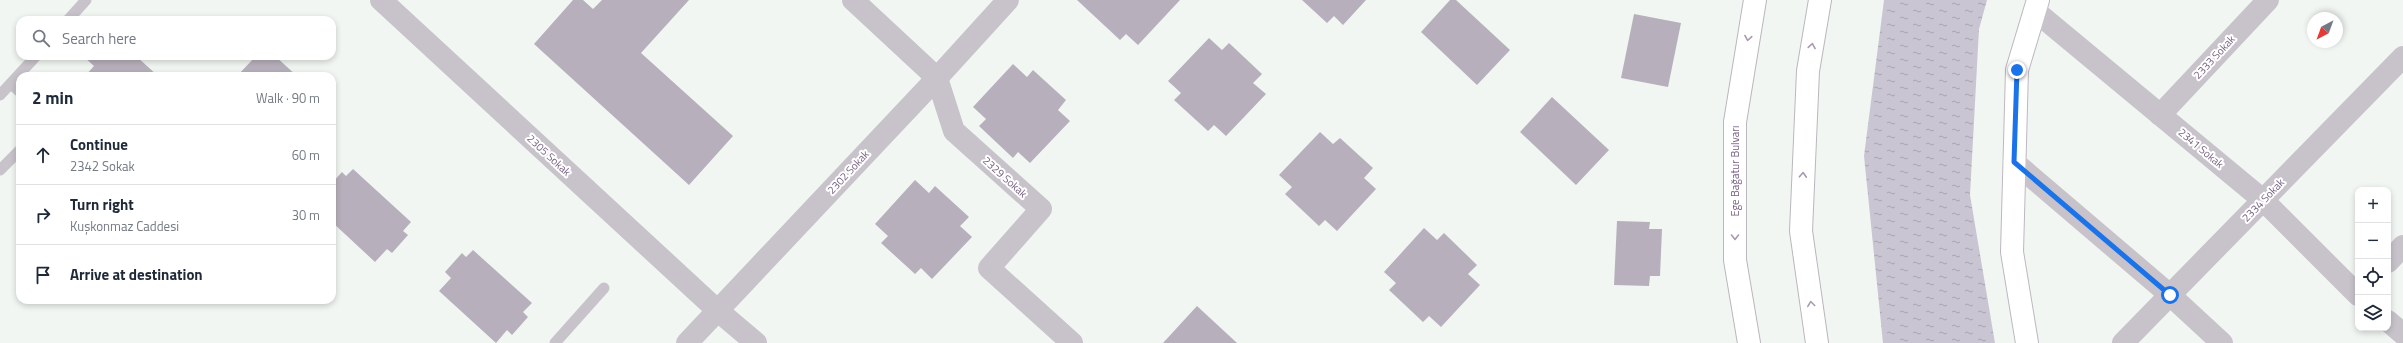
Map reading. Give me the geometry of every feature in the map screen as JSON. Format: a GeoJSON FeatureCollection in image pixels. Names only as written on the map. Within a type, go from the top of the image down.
{"type":"FeatureCollection","features":[{"type":"Feature","properties":{"kind":"main road","name":"Ege Bağatur Bulvarı"},"geometry":{"type":"LineString","coordinates":[[1749,343],[1735,260],[1735,122],[1755,0]]}},
{"type":"Feature","properties":{"kind":"main road"},"geometry":{"type":"LineString","coordinates":[[1817,343],[1800,231],[1808,71],[1820,0]]}},
{"type":"Feature","properties":{"kind":"main road"},"geometry":{"type":"LineString","coordinates":[[2027,343],[2012,252],[2014,162],[2017,70],[2037,6]]}},
{"type":"Feature","properties":{"kind":"street","name":"2305 Sokak"},"geometry":{"type":"LineString","coordinates":[[381,0],[717,310],[756,343]]}},
{"type":"Feature","properties":{"kind":"street","name":"2329 Sokak"},"geometry":{"type":"LineString","coordinates":[[853,0],[937,78],[954,131],[1041,209],[989,268],[1072,343]]}},
{"type":"Feature","properties":{"kind":"street","name":"2302 Sokak"},"geometry":{"type":"LineString","coordinates":[[687,343],[937,78],[1008,0]]}},
{"type":"Feature","properties":{"kind":"street","name":"2333 Sokak"},"geometry":{"type":"LineString","coordinates":[[2160,115],[2268,0]]}},
{"type":"Feature","properties":{"kind":"street","name":"2341 Sokak"},"geometry":{"type":"LineString","coordinates":[[2037,6],[2160,115],[2263,200],[2355,291]]}},
{"type":"Feature","properties":{"kind":"street","name":"2334 Sokak"},"geometry":{"type":"LineString","coordinates":[[2123,343],[2403,57]]}},
{"type":"Feature","properties":{"kind":"street"},"geometry":{"type":"LineString","coordinates":[[2014,162],[2170,295],[2222,343]]}},
{"type":"Feature","properties":{"kind":"street"},"geometry":{"type":"LineString","coordinates":[[2391,259],[2403,246]]}},
{"type":"Feature","properties":{"kind":"street"},"geometry":{"type":"LineString","coordinates":[[2391,324],[2403,334]]}},
{"type":"Feature","properties":{"kind":"lane"},"geometry":{"type":"LineString","coordinates":[[72,16],[86,0]]}},
{"type":"Feature","properties":{"kind":"lane"},"geometry":{"type":"LineString","coordinates":[[22,72],[32,60]]}},
{"type":"Feature","properties":{"kind":"lane"},"geometry":{"type":"LineString","coordinates":[[0,95],[16,78]]}},
{"type":"Feature","properties":{"kind":"lane"},"geometry":{"type":"LineString","coordinates":[[11,84],[16,88]]}},
{"type":"Feature","properties":{"kind":"lane"},"geometry":{"type":"LineString","coordinates":[[0,170],[16,154]]}},
{"type":"Feature","properties":{"kind":"lane"},"geometry":{"type":"LineString","coordinates":[[555,343],[604,288]]}},
{"type":"Feature","properties":{"kind":"water"},"geometry":{"type":"Polygon","coordinates":[[[1884,0],[1987,0],[1979,29],[1970,195],[1995,343],[1883,343],[1864,156],[1884,0]]]}},
{"type":"Feature","properties":{"kind":"building"},"geometry":{"type":"Polygon","coordinates":[[[573,0],[583,0],[593,9],[602,0],[689,0],[641,53],[733,136],[689,185],[534,44],[573,0]]]}},
{"type":"Feature","properties":{"kind":"building"},"geometry":{"type":"Polygon","coordinates":[[[1077,0],[1180,0],[1138,45],[1126,34],[1120,40],[1077,0]]]}},
{"type":"Feature","properties":{"kind":"building"},"geometry":{"type":"Polygon","coordinates":[[[1302,0],[1366,0],[1343,25],[1334,16],[1327,23],[1302,0]]]}},
{"type":"Feature","properties":{"kind":"building"},"geometry":{"type":"Polygon","coordinates":[[[1450,0],[1456,0],[1510,50],[1477,85],[1421,32],[1450,0]]]}},
{"type":"Feature","properties":{"kind":"building"},"geometry":{"type":"Polygon","coordinates":[[[1634,14],[1681,23],[1668,87],[1621,78],[1634,14]]]}},
{"type":"Feature","properties":{"kind":"building"},"geometry":{"type":"Polygon","coordinates":[[[1209,38],[1222,50],[1229,43],[1262,74],[1253,83],[1266,94],[1226,136],[1214,125],[1208,131],[1174,100],[1181,93],[1168,81],[1209,38]]]}},
{"type":"Feature","properties":{"kind":"building"},"geometry":{"type":"Polygon","coordinates":[[[87,60],[140,60],[154,72],[89,72],[94,66],[87,60]]]}},
{"type":"Feature","properties":{"kind":"building"},"geometry":{"type":"Polygon","coordinates":[[[252,60],[279,60],[293,72],[241,72],[252,60]]]}},
{"type":"Feature","properties":{"kind":"building"},"geometry":{"type":"Polygon","coordinates":[[[1013,64],[1027,77],[1033,70],[1066,100],[1058,110],[1070,121],[1030,163],[1018,152],[1013,158],[979,126],[986,119],[973,107],[1013,64]]]}},
{"type":"Feature","properties":{"kind":"building"},"geometry":{"type":"Polygon","coordinates":[[[1552,97],[1609,150],[1576,185],[1520,132],[1552,97]]]}},
{"type":"Feature","properties":{"kind":"building"},"geometry":{"type":"Polygon","coordinates":[[[1320,132],[1333,144],[1340,138],[1373,168],[1364,178],[1376,189],[1337,231],[1325,220],[1319,226],[1285,194],[1292,187],[1279,175],[1320,132]]]}},
{"type":"Feature","properties":{"kind":"building"},"geometry":{"type":"Polygon","coordinates":[[[353,169],[411,222],[403,231],[408,235],[392,253],[387,249],[375,262],[336,226],[336,179],[342,172],[346,176],[353,169]]]}},
{"type":"Feature","properties":{"kind":"building"},"geometry":{"type":"Polygon","coordinates":[[[915,180],[929,193],[935,186],[969,217],[960,226],[972,237],[932,279],[921,268],[915,274],[881,243],[888,236],[875,224],[915,180]]]}},
{"type":"Feature","properties":{"kind":"building"},"geometry":{"type":"Polygon","coordinates":[[[1617,221],[1650,222],[1649,229],[1662,229],[1660,276],[1650,276],[1649,286],[1614,285],[1617,221]]]}},
{"type":"Feature","properties":{"kind":"building"},"geometry":{"type":"Polygon","coordinates":[[[1424,228],[1437,240],[1444,233],[1477,265],[1468,274],[1480,285],[1441,327],[1429,316],[1423,322],[1389,290],[1396,283],[1384,272],[1424,228]]]}},
{"type":"Feature","properties":{"kind":"building"},"geometry":{"type":"Polygon","coordinates":[[[473,250],[532,303],[523,312],[528,317],[512,335],[507,330],[496,343],[439,291],[451,278],[445,272],[462,253],[466,257],[473,250]]]}},
{"type":"Feature","properties":{"kind":"building"},"geometry":{"type":"Polygon","coordinates":[[[1197,306],[1237,343],[1163,343],[1197,306]]]}},
{"type":"Feature","properties":{"kind":"route"},"geometry":{"type":"LineString","coordinates":[[2017,70],[2014,162],[2170,295]]}}]}
